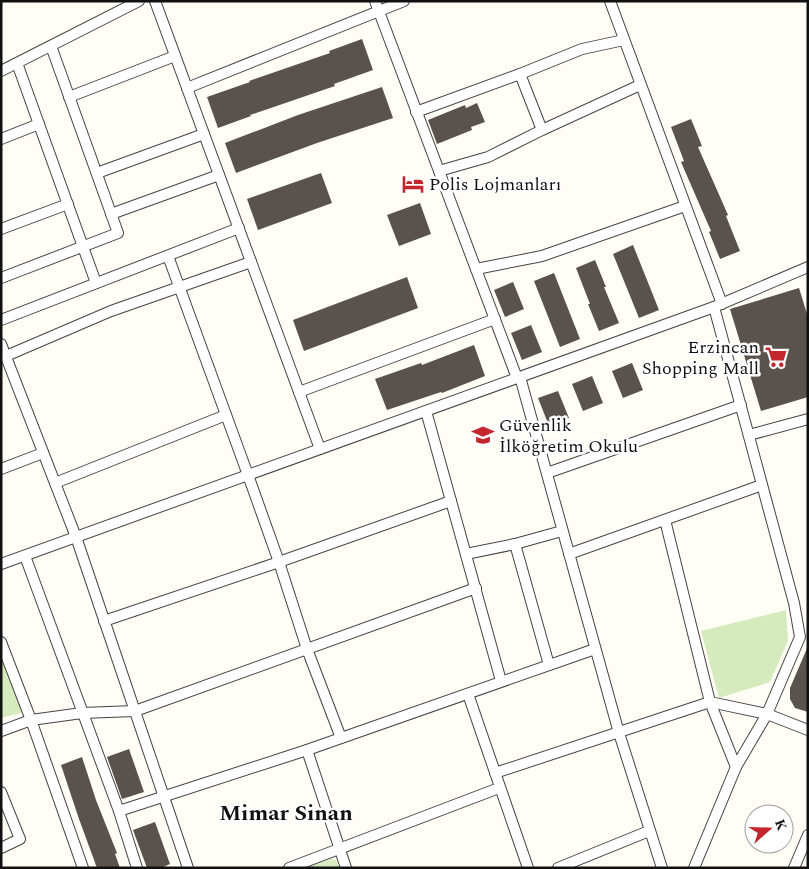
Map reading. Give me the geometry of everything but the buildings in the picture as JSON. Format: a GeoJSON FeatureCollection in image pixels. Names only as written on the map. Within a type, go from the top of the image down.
{"type":"FeatureCollection","features":[{"type":"Feature","properties":{"kind":"street"},"geometry":{"type":"LineString","coordinates":[[1,71],[139,1]]}},
{"type":"Feature","properties":{"kind":"street"},"geometry":{"type":"LineString","coordinates":[[155,1],[320,449]]}},
{"type":"Feature","properties":{"kind":"street"},"geometry":{"type":"LineString","coordinates":[[187,88],[377,6],[404,1]]}},
{"type":"Feature","properties":{"kind":"street"},"geometry":{"type":"LineString","coordinates":[[610,1],[685,206],[718,306],[740,405],[794,603],[800,637],[767,714],[736,767],[694,868]]}},
{"type":"Feature","properties":{"kind":"street"},"geometry":{"type":"LineString","coordinates":[[377,6],[518,378],[547,473],[619,732],[662,868]]}},
{"type":"Feature","properties":{"kind":"street"},"geometry":{"type":"LineString","coordinates":[[416,112],[520,74],[582,48],[624,40]]}},
{"type":"Feature","properties":{"kind":"street"},"geometry":{"type":"LineString","coordinates":[[1,278],[118,233],[50,46]]}},
{"type":"Feature","properties":{"kind":"street"},"geometry":{"type":"LineString","coordinates":[[69,97],[175,56]]}},
{"type":"Feature","properties":{"kind":"street"},"geometry":{"type":"LineString","coordinates":[[17,63],[96,283]]}},
{"type":"Feature","properties":{"kind":"street"},"geometry":{"type":"LineString","coordinates":[[520,74],[542,130]]}},
{"type":"Feature","properties":{"kind":"street"},"geometry":{"type":"LineString","coordinates":[[439,171],[488,157],[640,85]]}},
{"type":"Feature","properties":{"kind":"street"},"geometry":{"type":"LineString","coordinates":[[1,139],[39,124]]}},
{"type":"Feature","properties":{"kind":"street"},"geometry":{"type":"LineString","coordinates":[[96,173],[204,134]]}},
{"type":"Feature","properties":{"kind":"street"},"geometry":{"type":"LineString","coordinates":[[111,214],[219,175]]}},
{"type":"Feature","properties":{"kind":"street"},"geometry":{"type":"LineString","coordinates":[[1,229],[68,204]]}},
{"type":"Feature","properties":{"kind":"street"},"geometry":{"type":"LineString","coordinates":[[476,270],[542,256],[685,206]]}},
{"type":"Feature","properties":{"kind":"street"},"geometry":{"type":"LineString","coordinates":[[1,320],[239,228]]}},
{"type":"Feature","properties":{"kind":"street"},"geometry":{"type":"LineString","coordinates":[[168,256],[279,562],[307,649],[341,738]]}},
{"type":"Feature","properties":{"kind":"street"},"geometry":{"type":"LineString","coordinates":[[6,356],[111,312],[251,262]]}},
{"type":"Feature","properties":{"kind":"street"},"geometry":{"type":"LineString","coordinates":[[1,564],[718,306],[808,267]]}},
{"type":"Feature","properties":{"kind":"street"},"geometry":{"type":"LineString","coordinates":[[299,392],[495,319]]}},
{"type":"Feature","properties":{"kind":"street"},"geometry":{"type":"LineString","coordinates":[[1,344],[6,356],[6,371],[43,453],[76,537],[188,868]]}},
{"type":"Feature","properties":{"kind":"street"},"geometry":{"type":"LineString","coordinates":[[547,473],[740,405]]}},
{"type":"Feature","properties":{"kind":"street"},"geometry":{"type":"LineString","coordinates":[[426,411],[501,681]]}},
{"type":"Feature","properties":{"kind":"street"},"geometry":{"type":"LineString","coordinates":[[55,483],[226,415]]}},
{"type":"Feature","properties":{"kind":"street"},"geometry":{"type":"LineString","coordinates":[[749,436],[808,419]]}},
{"type":"Feature","properties":{"kind":"street"},"geometry":{"type":"LineString","coordinates":[[1,468],[43,453]]}},
{"type":"Feature","properties":{"kind":"street"},"geometry":{"type":"LineString","coordinates":[[570,554],[762,485]]}},
{"type":"Feature","properties":{"kind":"street"},"geometry":{"type":"LineString","coordinates":[[104,621],[451,501]]}},
{"type":"Feature","properties":{"kind":"street"},"geometry":{"type":"LineString","coordinates":[[665,520],[710,702],[736,767]]}},
{"type":"Feature","properties":{"kind":"street"},"geometry":{"type":"LineString","coordinates":[[466,554],[515,544],[562,531]]}},
{"type":"Feature","properties":{"kind":"street"},"geometry":{"type":"LineString","coordinates":[[515,544],[549,665]]}},
{"type":"Feature","properties":{"kind":"street"},"geometry":{"type":"LineString","coordinates":[[25,556],[119,811],[137,868]]}},
{"type":"Feature","properties":{"kind":"street"},"geometry":{"type":"LineString","coordinates":[[1,731],[31,720],[82,713],[135,711],[476,588]]}},
{"type":"Feature","properties":{"kind":"street"},"geometry":{"type":"LineString","coordinates":[[1,642],[31,720],[79,867]]}},
{"type":"Feature","properties":{"kind":"street"},"geometry":{"type":"LineString","coordinates":[[119,811],[307,750],[595,649]]}},
{"type":"Feature","properties":{"kind":"street"},"geometry":{"type":"LineString","coordinates":[[468,694],[528,868]]}},
{"type":"Feature","properties":{"kind":"street"},"geometry":{"type":"LineString","coordinates":[[495,773],[710,702],[767,714],[808,730]]}},
{"type":"Feature","properties":{"kind":"street"},"geometry":{"type":"LineString","coordinates":[[307,750],[346,868]]}},
{"type":"Feature","properties":{"kind":"street"},"geometry":{"type":"LineString","coordinates":[[289,868],[499,788]]}},
{"type":"Feature","properties":{"kind":"street"},"geometry":{"type":"LineString","coordinates":[[1,792],[20,839],[1,848]]}},
{"type":"Feature","properties":{"kind":"street"},"geometry":{"type":"LineString","coordinates":[[558,868],[649,830]]}},
{"type":"Feature","properties":{"kind":"street"},"geometry":{"type":"LineString","coordinates":[[794,868],[808,835]]}},
{"type":"Feature","properties":{"kind":"green space"},"geometry":{"type":"Polygon","coordinates":[[[786,610],[788,641],[770,682],[719,698],[701,631],[786,610]]]}},
{"type":"Feature","properties":{"kind":"green space"},"geometry":{"type":"Polygon","coordinates":[[[1,654],[23,710],[21,713],[1,718],[1,654]]]}},
{"type":"Feature","properties":{"kind":"green space"},"geometry":{"type":"Polygon","coordinates":[[[331,859],[336,860],[339,868],[306,868],[331,859]]]}},
{"type":"Feature","properties":{"kind":"place","name":"Polis Lojmanları"},"geometry":{"type":"Point","coordinates":[413,184]}},
{"type":"Feature","properties":{"kind":"place","name":"Erzincan Shopping Mall"},"geometry":{"type":"Point","coordinates":[776,357]}},
{"type":"Feature","properties":{"kind":"place","name":"Güvenlik İlköğretim Okulu"},"geometry":{"type":"Point","coordinates":[483,435]}},
{"type":"Feature","properties":{"kind":"district","name":"Mimar Sinan"},"geometry":{"type":"Point","coordinates":[286,813]}}]}
